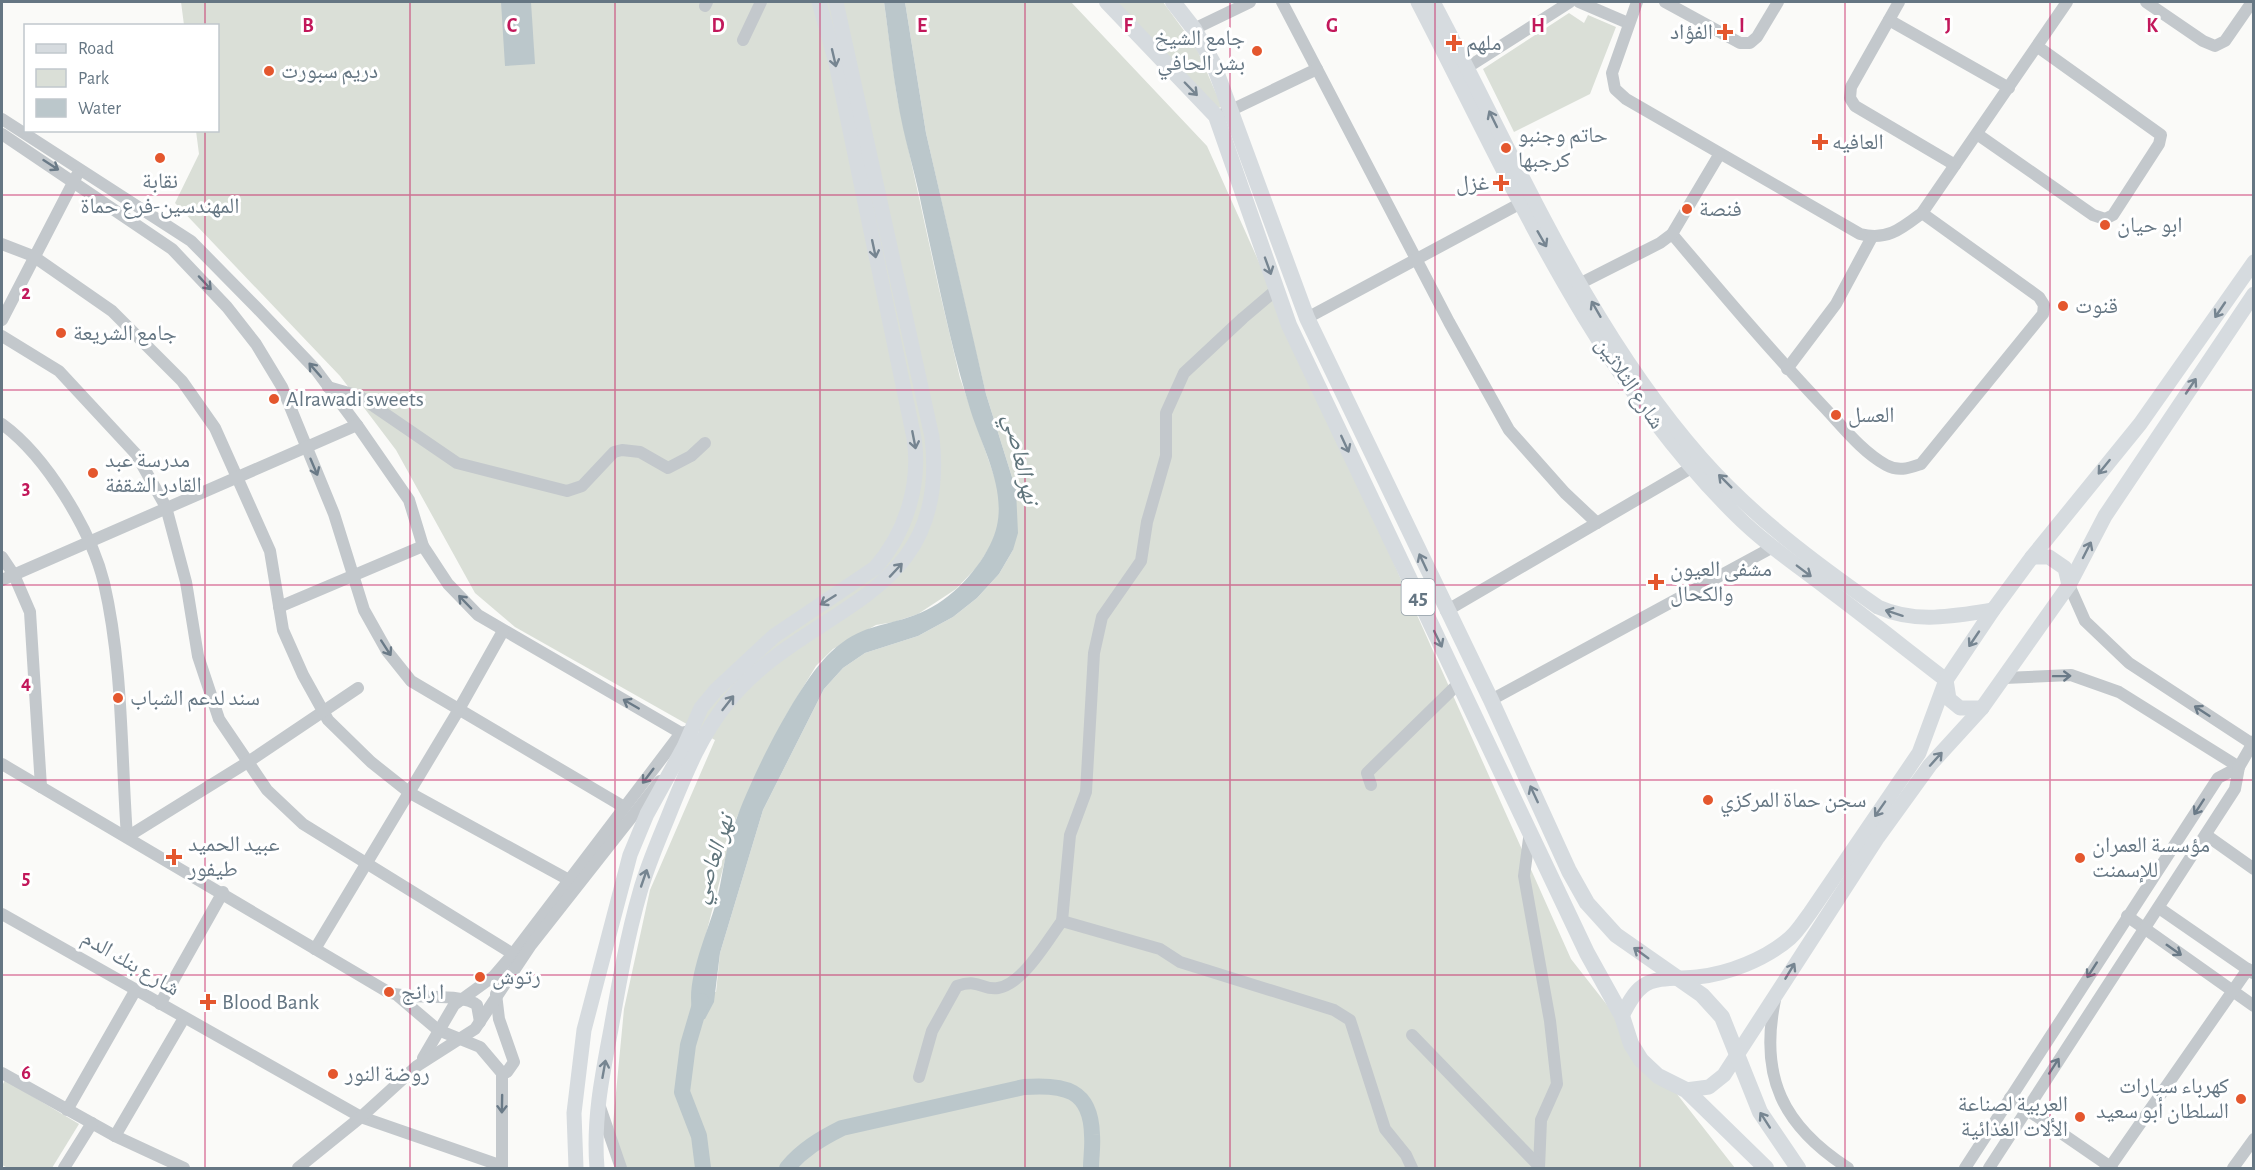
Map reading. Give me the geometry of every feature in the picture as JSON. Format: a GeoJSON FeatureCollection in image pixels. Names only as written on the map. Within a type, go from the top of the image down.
{"type":"FeatureCollection","features":[{"type":"Feature","properties":{"kind":"highway","name":"45"},"geometry":{"type":"LineString","coordinates":[[1107,2],[1224,114],[1308,318],[1446,611],[1491,700],[1569,871],[1587,903],[1616,936],[1676,980],[1702,995],[1722,1017],[1760,1112],[1798,1168]]}},
{"type":"Feature","properties":{"kind":"highway","name":"45"},"geometry":{"type":"LineString","coordinates":[[1173,2],[1194,29],[1213,63],[1224,114],[1276,291],[1289,325],[1587,953],[1622,1016],[1641,1060],[1658,1076],[1686,1090],[1766,1168]]}},
{"type":"Feature","properties":{"kind":"main road"},"geometry":{"type":"LineString","coordinates":[[597,1168],[595,1131],[598,1102],[622,963],[640,890],[700,708],[740,666],[774,636],[875,568],[888,554],[902,528],[914,482],[917,458],[914,438],[838,75],[819,2]]}},
{"type":"Feature","properties":{"kind":"main road"},"geometry":{"type":"LineString","coordinates":[[692,734],[727,704],[750,678],[790,645],[862,600],[883,584],[907,559],[924,522],[932,489],[934,459],[932,437],[836,2]]}},
{"type":"Feature","properties":{"kind":"main road","name":"شارع الثلاثين"},"geometry":{"type":"LineString","coordinates":[[1418,2],[1521,203],[1612,349],[1638,401],[1691,468],[1737,516],[1773,547],[1946,680]]}},
{"type":"Feature","properties":{"kind":"main road"},"geometry":{"type":"LineString","coordinates":[[1432,2],[1468,67],[1532,196],[1581,283],[1612,349],[1703,460],[1800,550],[1878,607],[1899,615],[1923,618],[1994,610]]}},
{"type":"Feature","properties":{"kind":"main road"},"geometry":{"type":"LineString","coordinates":[[1622,1016],[1642,986],[1653,981],[1707,976],[1738,967],[1766,954],[1790,938],[1810,913],[1919,753],[1946,680],[2032,557],[2140,424],[2253,262]]}},
{"type":"Feature","properties":{"kind":"main road"},"geometry":{"type":"LineString","coordinates":[[1686,1090],[1709,1087],[1724,1075],[1809,940],[1884,828],[1930,765],[1982,708],[2069,585],[2104,516],[2253,294]]}},
{"type":"Feature","properties":{"kind":"main road"},"geometry":{"type":"LineString","coordinates":[[1737,516],[1748,504]]}},
{"type":"Feature","properties":{"kind":"main road"},"geometry":{"type":"LineString","coordinates":[[2032,557],[2049,557],[2065,568],[2069,585]]}},
{"type":"Feature","properties":{"kind":"main road"},"geometry":{"type":"LineString","coordinates":[[1946,680],[1949,699],[1960,708],[1982,708]]}},
{"type":"Feature","properties":{"kind":"main road"},"geometry":{"type":"LineString","coordinates":[[576,1168],[574,1113],[584,1030],[630,855],[631,819],[677,775]]}},
{"type":"Feature","properties":{"kind":"street"},"geometry":{"type":"LineString","coordinates":[[743,40],[761,2]]}},
{"type":"Feature","properties":{"kind":"street"},"geometry":{"type":"LineString","coordinates":[[1194,29],[1250,2]]}},
{"type":"Feature","properties":{"kind":"street"},"geometry":{"type":"LineString","coordinates":[[1282,2],[1417,261],[1509,430],[1565,493],[1597,523]]}},
{"type":"Feature","properties":{"kind":"street"},"geometry":{"type":"LineString","coordinates":[[1468,67],[1570,2]]}},
{"type":"Feature","properties":{"kind":"street"},"geometry":{"type":"LineString","coordinates":[[1579,2],[1628,23]]}},
{"type":"Feature","properties":{"kind":"street"},"geometry":{"type":"LineString","coordinates":[[1637,2],[1612,73],[1615,89],[1626,99],[1719,155],[1860,234],[1872,237],[1884,237],[1898,231],[1922,213],[2038,47],[2063,3]]}},
{"type":"Feature","properties":{"kind":"street"},"geometry":{"type":"LineString","coordinates":[[1665,2],[1740,43],[1750,44],[1757,37],[1778,2]]}},
{"type":"Feature","properties":{"kind":"street"},"geometry":{"type":"LineString","coordinates":[[1899,2],[1851,87],[1850,98],[1856,106],[1955,165]]}},
{"type":"Feature","properties":{"kind":"street"},"geometry":{"type":"LineString","coordinates":[[2146,2],[2203,41],[2216,46],[2225,41],[2253,2]]}},
{"type":"Feature","properties":{"kind":"street"},"geometry":{"type":"LineString","coordinates":[[1889,20],[2009,88]]}},
{"type":"Feature","properties":{"kind":"street"},"geometry":{"type":"LineString","coordinates":[[1977,134],[2093,214],[2105,219],[2113,215],[2159,144],[2161,135],[2038,47]]}},
{"type":"Feature","properties":{"kind":"street"},"geometry":{"type":"LineString","coordinates":[[1224,114],[1317,69]]}},
{"type":"Feature","properties":{"kind":"street"},"geometry":{"type":"LineString","coordinates":[[2,119],[172,249],[227,307],[256,344],[282,387],[334,514],[364,610],[387,651],[411,681],[631,819]]}},
{"type":"Feature","properties":{"kind":"street"},"geometry":{"type":"LineString","coordinates":[[2,134],[191,241],[328,387],[410,500],[423,546],[447,584],[478,615],[503,631],[692,734],[631,819],[496,993],[480,1022],[462,1039],[439,1050],[417,1066],[361,1117],[298,1168]]}},
{"type":"Feature","properties":{"kind":"street"},"geometry":{"type":"LineString","coordinates":[[1581,283],[1660,243],[1672,234],[1719,155]]}},
{"type":"Feature","properties":{"kind":"street"},"geometry":{"type":"LineString","coordinates":[[2,320],[33,256],[77,175]]}},
{"type":"Feature","properties":{"kind":"street"},"geometry":{"type":"LineString","coordinates":[[1308,318],[1521,203]]}},
{"type":"Feature","properties":{"kind":"street"},"geometry":{"type":"LineString","coordinates":[[1672,234],[1788,369],[1870,454],[1888,466],[1902,470],[1921,464],[2043,314],[2044,305],[2039,297],[1922,213]]}},
{"type":"Feature","properties":{"kind":"street"},"geometry":{"type":"LineString","coordinates":[[1788,369],[1836,304],[1872,237]]}},
{"type":"Feature","properties":{"kind":"street"},"geometry":{"type":"LineString","coordinates":[[2,244],[33,256],[112,310],[182,381],[215,428],[270,551],[283,630],[303,675],[324,712],[371,762],[410,793],[569,880]]}},
{"type":"Feature","properties":{"kind":"street"},"geometry":{"type":"LineString","coordinates":[[919,1077],[932,1031],[957,986],[972,981],[996,989],[1017,980],[1062,921],[1070,835],[1086,792],[1094,653],[1102,617],[1141,561],[1147,522],[1166,456],[1166,413],[1184,373],[1276,291]]}},
{"type":"Feature","properties":{"kind":"street"},"geometry":{"type":"LineString","coordinates":[[2,336],[59,371],[136,454],[166,507],[186,582],[198,656],[219,719],[267,790],[303,824],[513,954]]}},
{"type":"Feature","properties":{"kind":"street"},"geometry":{"type":"LineString","coordinates":[[328,387],[359,396],[458,463],[567,491],[582,486],[614,452],[622,450],[640,452],[668,468],[691,456],[705,443]]}},
{"type":"Feature","properties":{"kind":"street"},"geometry":{"type":"LineString","coordinates":[[2,580],[357,425]]}},
{"type":"Feature","properties":{"kind":"street"},"geometry":{"type":"LineString","coordinates":[[3,428],[37,458],[62,489],[103,581],[114,642],[127,837]]}},
{"type":"Feature","properties":{"kind":"street"},"geometry":{"type":"LineString","coordinates":[[1446,611],[1691,468]]}},
{"type":"Feature","properties":{"kind":"street"},"geometry":{"type":"LineString","coordinates":[[279,607],[423,546]]}},
{"type":"Feature","properties":{"kind":"street"},"geometry":{"type":"LineString","coordinates":[[1491,700],[1773,547]]}},
{"type":"Feature","properties":{"kind":"street"},"geometry":{"type":"LineString","coordinates":[[2,557],[14,575],[30,612],[41,787]]}},
{"type":"Feature","properties":{"kind":"street"},"geometry":{"type":"LineString","coordinates":[[1989,1168],[2235,789],[2239,767],[2252,742],[2129,663],[2085,621],[2069,585]]}},
{"type":"Feature","properties":{"kind":"street"},"geometry":{"type":"LineString","coordinates":[[315,949],[410,793],[503,631]]}},
{"type":"Feature","properties":{"kind":"street"},"geometry":{"type":"LineString","coordinates":[[2004,678],[2071,675],[2119,692],[2239,767]]}},
{"type":"Feature","properties":{"kind":"street"},"geometry":{"type":"LineString","coordinates":[[1371,785],[1367,773],[1460,682]]}},
{"type":"Feature","properties":{"kind":"street"},"geometry":{"type":"LineString","coordinates":[[127,837],[248,762],[358,688]]}},
{"type":"Feature","properties":{"kind":"street"},"geometry":{"type":"LineString","coordinates":[[2,764],[398,996],[438,1030],[480,1047],[502,1073],[502,1167]]}},
{"type":"Feature","properties":{"kind":"street"},"geometry":{"type":"LineString","coordinates":[[1965,1168],[2218,778],[2239,767]]}},
{"type":"Feature","properties":{"kind":"street"},"geometry":{"type":"LineString","coordinates":[[417,1066],[447,1013],[461,998],[494,976],[569,880],[631,819]]}},
{"type":"Feature","properties":{"kind":"street"},"geometry":{"type":"LineString","coordinates":[[1530,831],[1524,876],[1550,1021],[1557,1084],[1541,1120],[1539,1167]]}},
{"type":"Feature","properties":{"kind":"street"},"geometry":{"type":"LineString","coordinates":[[2206,835],[2253,870]]}},
{"type":"Feature","properties":{"kind":"street"},"geometry":{"type":"LineString","coordinates":[[160,1004],[223,892]]}},
{"type":"Feature","properties":{"kind":"street"},"geometry":{"type":"LineString","coordinates":[[2010,1098],[2111,1168],[2233,992],[2251,971],[2159,908]]}},
{"type":"Feature","properties":{"kind":"street","name":"شارع بنك الدم"},"geometry":{"type":"LineString","coordinates":[[2,914],[361,1117],[502,1167]]}},
{"type":"Feature","properties":{"kind":"street"},"geometry":{"type":"LineString","coordinates":[[2127,916],[2253,1006]]}},
{"type":"Feature","properties":{"kind":"street"},"geometry":{"type":"LineString","coordinates":[[1062,921],[1160,949],[1180,962],[1334,1010],[1350,1020],[1384,1129],[1406,1155],[1412,1168]]}},
{"type":"Feature","properties":{"kind":"street"},"geometry":{"type":"LineString","coordinates":[[67,1110],[135,991]]}},
{"type":"Feature","properties":{"kind":"street"},"geometry":{"type":"LineString","coordinates":[[496,993],[499,1019],[514,1062],[507,1072],[502,1073]]}},
{"type":"Feature","properties":{"kind":"street"},"geometry":{"type":"LineString","coordinates":[[398,996],[428,999],[461,998],[477,1005],[480,1022]]}},
{"type":"Feature","properties":{"kind":"street"},"geometry":{"type":"LineString","coordinates":[[1775,996],[1769,1027],[1769,1061],[1781,1100],[1818,1149],[1848,1168]]}},
{"type":"Feature","properties":{"kind":"street"},"geometry":{"type":"LineString","coordinates":[[115,1136],[184,1018]]}},
{"type":"Feature","properties":{"kind":"street"},"geometry":{"type":"LineString","coordinates":[[1412,1035],[1539,1167]]}},
{"type":"Feature","properties":{"kind":"street"},"geometry":{"type":"LineString","coordinates":[[2,1073],[115,1136],[184,1168]]}},
{"type":"Feature","properties":{"kind":"street"},"geometry":{"type":"LineString","coordinates":[[598,1102],[621,1168]]}},
{"type":"Feature","properties":{"kind":"street"},"geometry":{"type":"LineString","coordinates":[[64,1168],[92,1123]]}},
{"type":"Feature","properties":{"kind":"street"},"geometry":{"type":"LineString","coordinates":[[2233,1168],[2253,1139]]}},
{"type":"Feature","properties":{"kind":"green space"},"geometry":{"type":"Polygon","coordinates":[[[181,2],[884,2],[897,97],[939,289],[960,378],[998,487],[1001,519],[991,545],[977,567],[956,589],[918,614],[876,625],[833,649],[816,666],[785,717],[735,821],[692,989],[716,992],[720,953],[763,810],[824,689],[843,668],[865,653],[918,636],[953,617],[977,598],[999,574],[1013,550],[1016,490],[986,394],[926,133],[905,2],[1071,2],[1207,146],[1571,959],[1735,1168],[624,1168],[611,1145],[624,1009],[650,890],[715,740],[515,627],[475,593],[396,450],[340,376],[175,203],[199,154],[196,132],[219,132],[219,24],[184,24],[181,2]]]}},
{"type":"Feature","properties":{"kind":"green space"},"geometry":{"type":"Polygon","coordinates":[[[1117,2],[1163,2],[1196,47],[1222,107],[1218,108],[1117,2]]]}},
{"type":"Feature","properties":{"kind":"green space"},"geometry":{"type":"Polygon","coordinates":[[[1569,13],[1584,23],[1588,15],[1616,27],[1590,94],[1514,132],[1483,69],[1569,13]]]}},
{"type":"Feature","properties":{"kind":"green space"},"geometry":{"type":"Polygon","coordinates":[[[5,1080],[79,1124],[52,1168],[8,1168],[2,1165],[2,1086],[5,1080]]]}},
{"type":"Feature","properties":{"kind":"water"},"geometry":{"type":"Polygon","coordinates":[[[501,2],[531,2],[535,64],[505,66],[501,2]]]}},
{"type":"Feature","properties":{"kind":"water","name":"نهر العاصي"},"geometry":{"type":"Polygon","coordinates":[[[884,2],[905,2],[926,133],[986,394],[1016,490],[1018,533],[1013,550],[999,574],[977,598],[953,617],[918,636],[865,653],[843,668],[824,689],[763,810],[720,953],[714,1002],[705,1019],[696,1021],[691,995],[693,979],[701,946],[716,903],[731,835],[759,765],[788,712],[817,667],[842,643],[862,631],[927,610],[958,587],[984,556],[996,528],[999,512],[994,478],[971,412],[944,310],[905,138],[884,2]]]}},
{"type":"Feature","properties":{"kind":"waterway","name":"نهر العاصي"},"geometry":{"type":"LineString","coordinates":[[701,1001],[688,1045],[682,1092],[699,1136],[703,1168]]}},
{"type":"Feature","properties":{"kind":"waterway","name":"نهر العاصي"},"geometry":{"type":"LineString","coordinates":[[787,1168],[812,1145],[842,1128],[1024,1087],[1038,1086],[1063,1089],[1073,1093],[1087,1108],[1092,1135],[1091,1168]]}},
{"type":"Feature","properties":{"kind":"place","name":"الفؤاد"},"geometry":{"type":"Point","coordinates":[1725,32]}},
{"type":"Feature","properties":{"kind":"place","name":"ملهم"},"geometry":{"type":"Point","coordinates":[1454,43]}},
{"type":"Feature","properties":{"kind":"place","name":"جامع الشيخ بشر الحافي"},"geometry":{"type":"Point","coordinates":[1257,51]}},
{"type":"Feature","properties":{"kind":"place","name":"دريم سبورت"},"geometry":{"type":"Point","coordinates":[269,71]}},
{"type":"Feature","properties":{"kind":"place","name":"العافيه"},"geometry":{"type":"Point","coordinates":[1820,142]}},
{"type":"Feature","properties":{"kind":"place","name":"حاتم وجنبو كرجبها"},"geometry":{"type":"Point","coordinates":[1506,148]}},
{"type":"Feature","properties":{"kind":"place","name":"نقابة المهندسين-فرع حماة"},"geometry":{"type":"Point","coordinates":[160,158]}},
{"type":"Feature","properties":{"kind":"place","name":"غزل"},"geometry":{"type":"Point","coordinates":[1501,183]}},
{"type":"Feature","properties":{"kind":"place","name":"فنصة"},"geometry":{"type":"Point","coordinates":[1687,209]}},
{"type":"Feature","properties":{"kind":"place","name":"ابو حيان"},"geometry":{"type":"Point","coordinates":[2105,225]}},
{"type":"Feature","properties":{"kind":"place","name":"قنوت"},"geometry":{"type":"Point","coordinates":[2063,306]}},
{"type":"Feature","properties":{"kind":"place","name":"جامع الشريعة"},"geometry":{"type":"Point","coordinates":[61,333]}},
{"type":"Feature","properties":{"kind":"place","name":"Alrawadi sweets"},"geometry":{"type":"Point","coordinates":[274,399]}},
{"type":"Feature","properties":{"kind":"place","name":"العسل"},"geometry":{"type":"Point","coordinates":[1836,415]}},
{"type":"Feature","properties":{"kind":"place","name":"مدرسة عبد القادر الشقفة"},"geometry":{"type":"Point","coordinates":[93,473]}},
{"type":"Feature","properties":{"kind":"place","name":"مشفى العيون والكحال"},"geometry":{"type":"Point","coordinates":[1656,582]}},
{"type":"Feature","properties":{"kind":"place","name":"سند لدعم الشباب"},"geometry":{"type":"Point","coordinates":[118,698]}},
{"type":"Feature","properties":{"kind":"place","name":"سجن حماة المركزي"},"geometry":{"type":"Point","coordinates":[1708,800]}},
{"type":"Feature","properties":{"kind":"place","name":"عبيد الحميد طيفور"},"geometry":{"type":"Point","coordinates":[174,857]}},
{"type":"Feature","properties":{"kind":"place","name":"مؤسسة العمران للإسمنت"},"geometry":{"type":"Point","coordinates":[2080,858]}},
{"type":"Feature","properties":{"kind":"place","name":"رتوش"},"geometry":{"type":"Point","coordinates":[480,977]}},
{"type":"Feature","properties":{"kind":"place","name":"ا رانج"},"geometry":{"type":"Point","coordinates":[389,992]}},
{"type":"Feature","properties":{"kind":"place","name":"Blood Bank"},"geometry":{"type":"Point","coordinates":[208,1002]}},
{"type":"Feature","properties":{"kind":"place","name":"روضة النور"},"geometry":{"type":"Point","coordinates":[333,1074]}},
{"type":"Feature","properties":{"kind":"place","name":"كهرباء سيارات السلطان أبو سعيد"},"geometry":{"type":"Point","coordinates":[2241,1099]}},
{"type":"Feature","properties":{"kind":"place","name":"العربية لصناعة الألات الغذائية"},"geometry":{"type":"Point","coordinates":[2080,1117]}}]}
